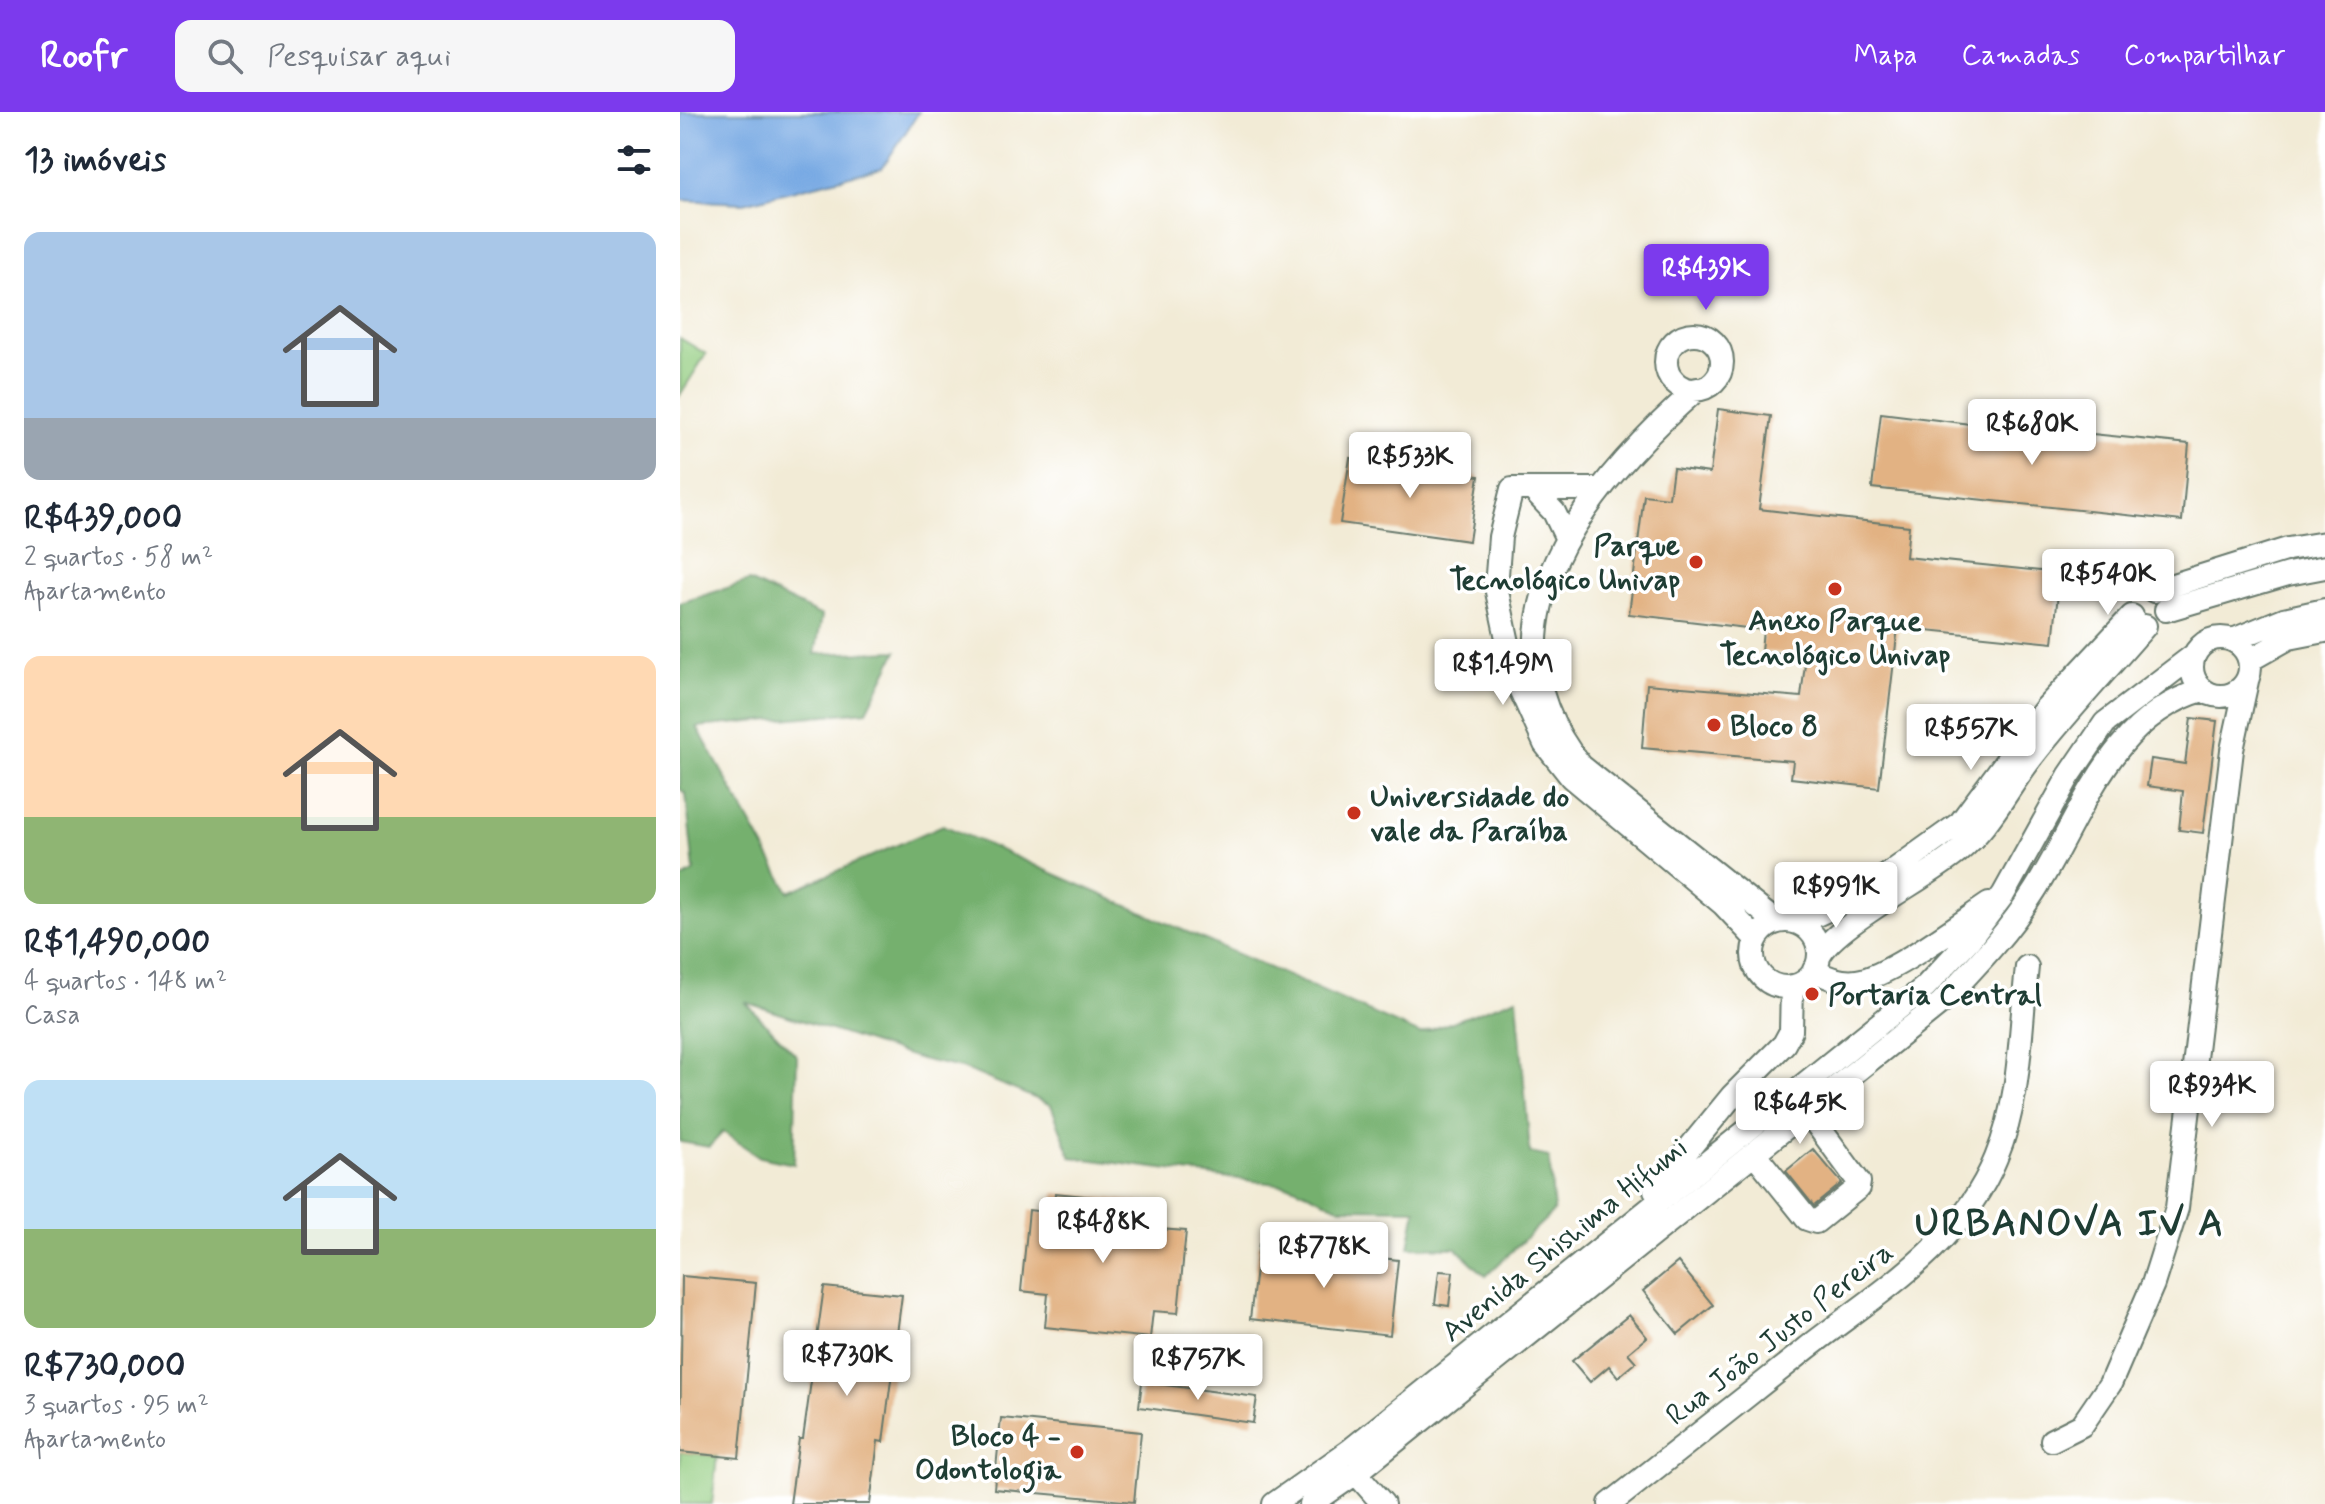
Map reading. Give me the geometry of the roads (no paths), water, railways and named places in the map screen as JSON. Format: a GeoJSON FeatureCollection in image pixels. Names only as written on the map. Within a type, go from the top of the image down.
{"type":"FeatureCollection","features":[{"type":"Feature","properties":{"kind":"street"},"geometry":{"type":"LineString","coordinates":[[1670,412],[1672,379],[1666,361],[1673,343],[1690,334],[1709,338],[1720,352],[1721,368],[1712,383],[1697,389],[1670,412],[1599,489],[1566,537],[1538,616],[1534,655],[1541,692],[1558,734],[1581,766],[1776,922],[1799,923],[1858,896],[1960,823],[2045,709],[2138,621],[2161,621],[2166,610],[2164,598],[2154,591]]}},
{"type":"Feature","properties":{"kind":"street"},"geometry":{"type":"LineString","coordinates":[[1672,379],[1679,385],[1697,389]]}},
{"type":"Feature","properties":{"kind":"street"},"geometry":{"type":"LineString","coordinates":[[1599,489],[1512,489],[1500,537],[1496,587],[1516,680],[1545,744],[1571,777],[1723,904],[1756,939]]}},
{"type":"Feature","properties":{"kind":"street"},"geometry":{"type":"LineString","coordinates":[[1533,490],[1554,512],[1566,537]]}},
{"type":"Feature","properties":{"kind":"street"},"geometry":{"type":"LineString","coordinates":[[2138,621],[2130,605],[2136,594],[2288,549],[2325,543]]}},
{"type":"Feature","properties":{"kind":"street"},"geometry":{"type":"LineString","coordinates":[[2166,610],[2288,574],[2325,567]]}},
{"type":"Feature","properties":{"kind":"street"},"geometry":{"type":"LineString","coordinates":[[2232,750],[2210,693],[2193,673],[2194,655],[2206,641],[2233,640],[2284,619],[2325,610]]}},
{"type":"Feature","properties":{"kind":"street"},"geometry":{"type":"LineString","coordinates":[[1617,1234],[1732,1096],[1784,1044],[1791,1031],[1792,986],[1816,964],[1824,946],[1841,930],[1932,872],[1984,828],[2031,759],[2138,621]]}},
{"type":"Feature","properties":{"kind":"street"},"geometry":{"type":"LineString","coordinates":[[2210,693],[2234,693],[2248,671],[2289,638],[2325,631]]}},
{"type":"Feature","properties":{"kind":"street"},"geometry":{"type":"LineString","coordinates":[[2052,1440],[2082,1425],[2110,1384],[2153,1284],[2177,1208],[2232,750],[2248,671],[2241,644],[2233,640]]}},
{"type":"Feature","properties":{"kind":"street","name":"Avenida Shishima Hifumi"},"geometry":{"type":"LineString","coordinates":[[1311,1504],[1356,1473],[1807,1111],[1933,995],[2003,895],[2069,776],[2105,723],[2194,655]]}},
{"type":"Feature","properties":{"kind":"street","name":"Avenida Shishima Hifumi"},"geometry":{"type":"LineString","coordinates":[[1274,1504],[1349,1451],[1617,1234],[2000,941],[2036,889],[2106,763],[2134,729],[2158,711],[2210,693]]}},
{"type":"Feature","properties":{"kind":"street"},"geometry":{"type":"LineString","coordinates":[[1816,964],[1840,981],[1859,981],[1922,947],[2003,895]]}},
{"type":"Feature","properties":{"kind":"street"},"geometry":{"type":"LineString","coordinates":[[1776,922],[1756,939],[1753,957],[1762,977],[1771,983],[1792,986]]}},
{"type":"Feature","properties":{"kind":"street"},"geometry":{"type":"LineString","coordinates":[[1799,923],[1814,937],[1816,964]]}},
{"type":"Feature","properties":{"kind":"street","name":"Rua João Justo Pereira"},"geometry":{"type":"LineString","coordinates":[[1610,1504],[1905,1273],[1931,1251],[1969,1208],[1982,1189],[2006,1132],[2027,967]]}},
{"type":"Feature","properties":{"kind":"street"},"geometry":{"type":"LineString","coordinates":[[1754,1153],[1807,1219],[1816,1222],[1858,1188],[1859,1182],[1807,1111]]}},
{"type":"Feature","properties":{"kind":"street"},"geometry":{"type":"LineString","coordinates":[[1356,1473],[1383,1504]]}},
{"type":"Feature","properties":{"kind":"water"},"geometry":{"type":"Polygon","coordinates":[[[680,112],[919,112],[882,168],[744,203],[680,200],[680,112]]]}},
{"type":"Feature","properties":{"kind":"place","name":"Parque Tecnológico Univap"},"geometry":{"type":"Point","coordinates":[1696,562]}},
{"type":"Feature","properties":{"kind":"place","name":"Anexo Parque Tecnológico Univap"},"geometry":{"type":"Point","coordinates":[1835,589]}},
{"type":"Feature","properties":{"kind":"place","name":"Bloco 8"},"geometry":{"type":"Point","coordinates":[1714,725]}},
{"type":"Feature","properties":{"kind":"place","name":"Universidade do vale da Paraíba"},"geometry":{"type":"Point","coordinates":[1354,813]}},
{"type":"Feature","properties":{"kind":"place","name":"Portaria Central"},"geometry":{"type":"Point","coordinates":[1812,994]}},
{"type":"Feature","properties":{"kind":"place","name":"Bloco 4 - Odontologia"},"geometry":{"type":"Point","coordinates":[1077,1452]}},
{"type":"Feature","properties":{"kind":"district","name":"URBANOVA IV A"},"geometry":{"type":"Point","coordinates":[2070,1222]}}]}
